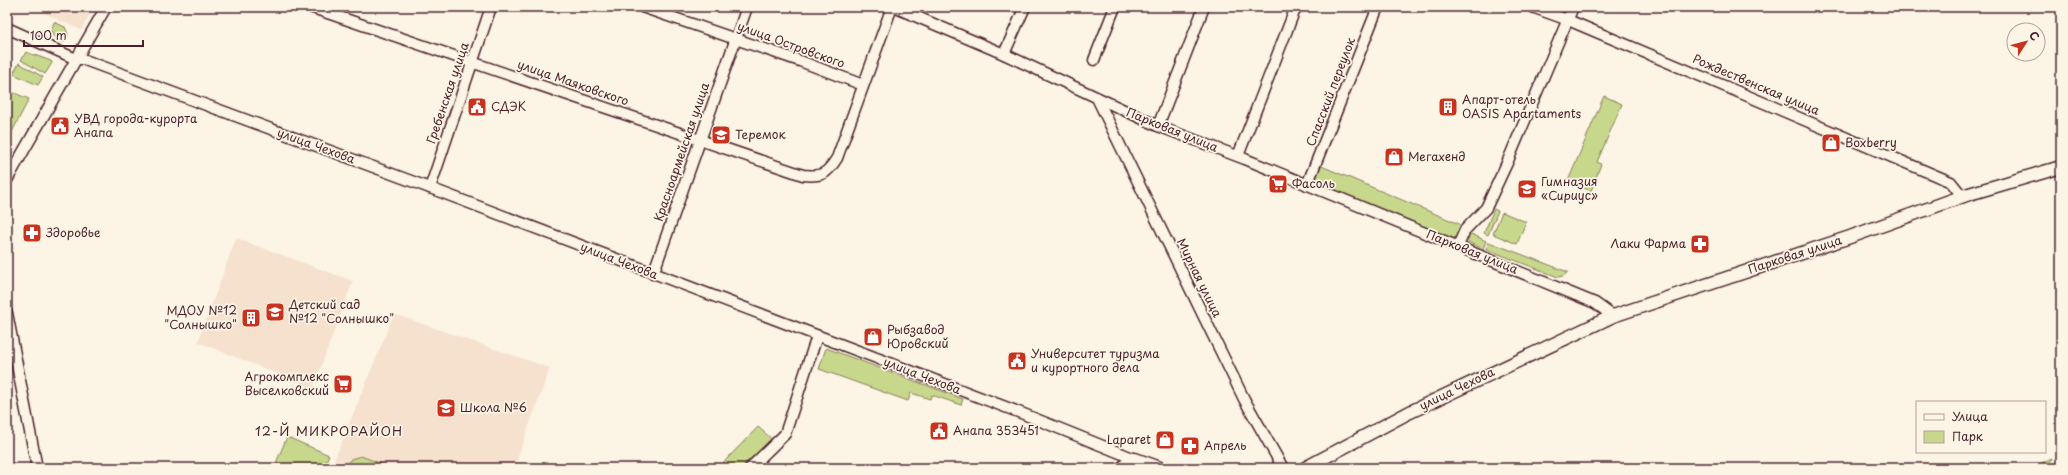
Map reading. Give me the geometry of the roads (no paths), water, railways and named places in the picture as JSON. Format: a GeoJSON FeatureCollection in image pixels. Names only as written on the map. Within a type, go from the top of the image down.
{"type":"FeatureCollection","features":[{"type":"Feature","properties":{"kind":"main road","name":"Парковая улица"},"geometry":{"type":"LineString","coordinates":[[1612,316],[1850,237],[1963,196],[2061,167]]}},
{"type":"Feature","properties":{"kind":"main road","name":"улица Чехова"},"geometry":{"type":"LineString","coordinates":[[1307,468],[1408,413],[1612,316]]}},
{"type":"Feature","properties":{"kind":"main road","name":"улица Чехова"},"geometry":{"type":"LineString","coordinates":[[1135,459],[1160,468]]}},
{"type":"Feature","properties":{"kind":"main road"},"geometry":{"type":"LineString","coordinates":[[1122,468],[1135,459]]}},
{"type":"Feature","properties":{"kind":"street"},"geometry":{"type":"LineString","coordinates":[[7,180],[106,7]]}},
{"type":"Feature","properties":{"kind":"street","name":"улица Маяковского"},"geometry":{"type":"LineString","coordinates":[[310,7],[803,175],[815,176],[829,171],[837,158],[863,85]]}},
{"type":"Feature","properties":{"kind":"street","name":"Гребенская улица"},"geometry":{"type":"LineString","coordinates":[[430,188],[491,7]]}},
{"type":"Feature","properties":{"kind":"street","name":"улица Островского"},"geometry":{"type":"LineString","coordinates":[[642,7],[863,85]]}},
{"type":"Feature","properties":{"kind":"street","name":"Красноармейская улица"},"geometry":{"type":"LineString","coordinates":[[653,274],[747,7]]}},
{"type":"Feature","properties":{"kind":"street"},"geometry":{"type":"LineString","coordinates":[[863,85],[893,7]]}},
{"type":"Feature","properties":{"kind":"street","name":"Парковая улица"},"geometry":{"type":"LineString","coordinates":[[893,7],[906,9],[1158,126],[1238,156],[1595,303],[1612,316]]}},
{"type":"Feature","properties":{"kind":"street"},"geometry":{"type":"LineString","coordinates":[[1004,54],[1025,7]]}},
{"type":"Feature","properties":{"kind":"street"},"geometry":{"type":"LineString","coordinates":[[1094,60],[1115,7]]}},
{"type":"Feature","properties":{"kind":"street"},"geometry":{"type":"LineString","coordinates":[[1158,126],[1204,7]]}},
{"type":"Feature","properties":{"kind":"street"},"geometry":{"type":"LineString","coordinates":[[1238,156],[1296,7]]}},
{"type":"Feature","properties":{"kind":"street","name":"Спасский переулок"},"geometry":{"type":"LineString","coordinates":[[1307,185],[1378,7]]}},
{"type":"Feature","properties":{"kind":"street","name":"Рождественская улица"},"geometry":{"type":"LineString","coordinates":[[1532,7],[1568,20],[1952,182],[1963,196]]}},
{"type":"Feature","properties":{"kind":"street"},"geometry":{"type":"LineString","coordinates":[[1458,246],[1465,230],[1486,208],[1507,163],[1573,7]]}},
{"type":"Feature","properties":{"kind":"street","name":"улица Чехова"},"geometry":{"type":"LineString","coordinates":[[7,28],[76,59],[82,59],[430,188],[1135,459]]}},
{"type":"Feature","properties":{"kind":"street","name":"Мирная улица"},"geometry":{"type":"LineString","coordinates":[[1097,98],[1244,398],[1283,468]]}},
{"type":"Feature","properties":{"kind":"street"},"geometry":{"type":"LineString","coordinates":[[7,312],[36,468]]}},
{"type":"Feature","properties":{"kind":"street"},"geometry":{"type":"LineString","coordinates":[[750,468],[785,434],[817,336]]}},
{"type":"Feature","properties":{"kind":"place","name":"СДЭК"},"geometry":{"type":"Point","coordinates":[477,107]}},
{"type":"Feature","properties":{"kind":"place","name":"Апарт-отель OASIS Apartaments"},"geometry":{"type":"Point","coordinates":[1448,107]}},
{"type":"Feature","properties":{"kind":"place","name":"УВД города-курорта Анапа"},"geometry":{"type":"Point","coordinates":[60,126]}},
{"type":"Feature","properties":{"kind":"place","name":"Теремок"},"geometry":{"type":"Point","coordinates":[721,135]}},
{"type":"Feature","properties":{"kind":"place","name":"Boxberry"},"geometry":{"type":"Point","coordinates":[1831,143]}},
{"type":"Feature","properties":{"kind":"place","name":"Мегахенд"},"geometry":{"type":"Point","coordinates":[1394,157]}},
{"type":"Feature","properties":{"kind":"place","name":"Фасоль"},"geometry":{"type":"Point","coordinates":[1278,184]}},
{"type":"Feature","properties":{"kind":"place","name":"Гимназия «Сириус»"},"geometry":{"type":"Point","coordinates":[1527,189]}},
{"type":"Feature","properties":{"kind":"place","name":"Здоровье"},"geometry":{"type":"Point","coordinates":[32,233]}},
{"type":"Feature","properties":{"kind":"place","name":"Лаки Фарма"},"geometry":{"type":"Point","coordinates":[1700,244]}},
{"type":"Feature","properties":{"kind":"place","name":"Детский сад №12 \"Солнышко\""},"geometry":{"type":"Point","coordinates":[275,312]}},
{"type":"Feature","properties":{"kind":"place","name":"МДОУ №12 \"Солнышко\""},"geometry":{"type":"Point","coordinates":[251,318]}},
{"type":"Feature","properties":{"kind":"place","name":"Рыбзавод Юровский"},"geometry":{"type":"Point","coordinates":[873,337]}},
{"type":"Feature","properties":{"kind":"place","name":"Университет туризма и курортного дела"},"geometry":{"type":"Point","coordinates":[1017,361]}},
{"type":"Feature","properties":{"kind":"place","name":"Агрокомплекс Выселковский"},"geometry":{"type":"Point","coordinates":[343,384]}},
{"type":"Feature","properties":{"kind":"place","name":"Школа №6"},"geometry":{"type":"Point","coordinates":[446,408]}},
{"type":"Feature","properties":{"kind":"place","name":"Анапа 353451"},"geometry":{"type":"Point","coordinates":[939,431]}},
{"type":"Feature","properties":{"kind":"place","name":"Laparet"},"geometry":{"type":"Point","coordinates":[1165,440]}},
{"type":"Feature","properties":{"kind":"place","name":"Апрель"},"geometry":{"type":"Point","coordinates":[1190,446]}},
{"type":"Feature","properties":{"kind":"district","name":"12-Й МИКРОРАЙОН"},"geometry":{"type":"Point","coordinates":[329,431]}}]}
